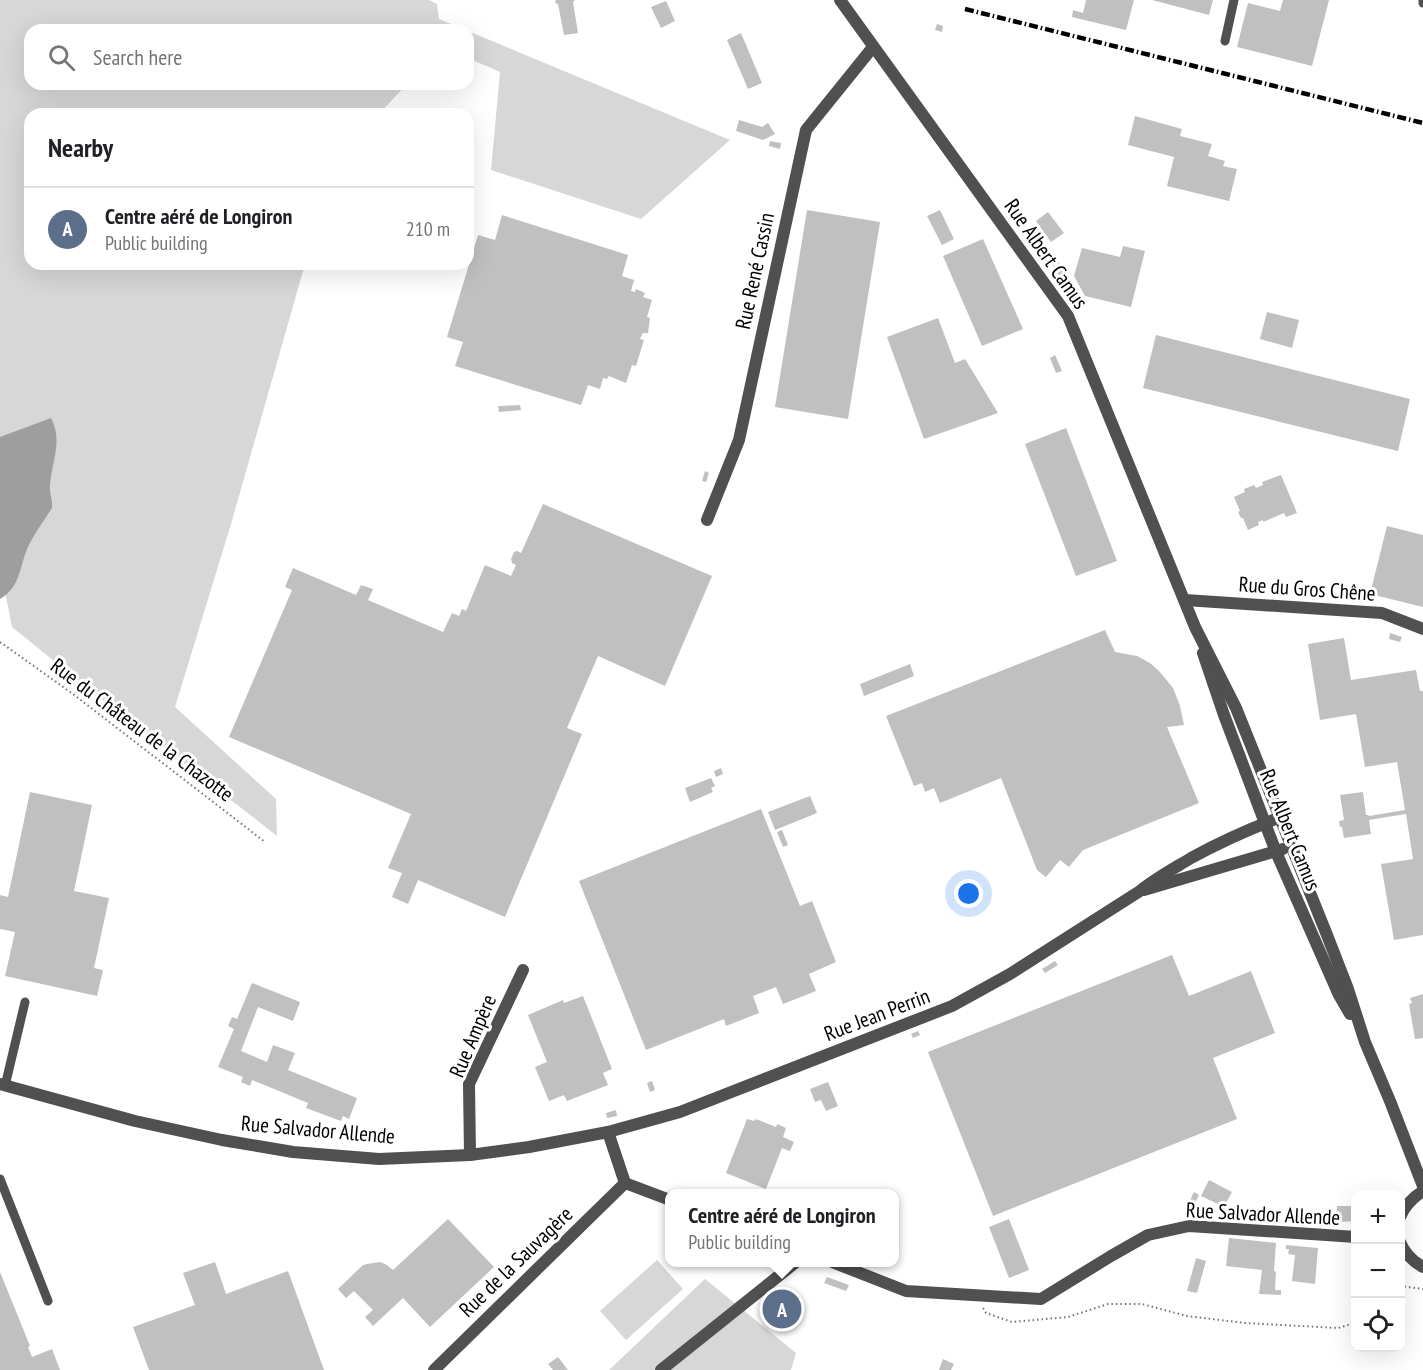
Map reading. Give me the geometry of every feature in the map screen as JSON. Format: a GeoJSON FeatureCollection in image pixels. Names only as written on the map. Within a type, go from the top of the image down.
{"type":"FeatureCollection","features":[{"type":"Feature","properties":{"kind":"street","name":"Rue Albert Camus"},"geometry":{"type":"LineString","coordinates":[[840,0],[1068,316],[1196,627],[1236,708],[1281,817],[1348,989],[1365,1042],[1423,1186]]}},
{"type":"Feature","properties":{"kind":"street","name":"Rue René Cassin"},"geometry":{"type":"LineString","coordinates":[[707,520],[739,440],[806,130],[873,47]]}},
{"type":"Feature","properties":{"kind":"street","name":"Rue du Gros Chêne"},"geometry":{"type":"LineString","coordinates":[[1185,600],[1382,613],[1423,629]]}},
{"type":"Feature","properties":{"kind":"street","name":"Rue Albert Camus"},"geometry":{"type":"LineString","coordinates":[[1196,627],[1221,706],[1264,823],[1339,995],[1365,1042]]}},
{"type":"Feature","properties":{"kind":"street","name":"Rue Jean Perrin"},"geometry":{"type":"LineString","coordinates":[[608,1132],[680,1112],[952,1006],[1010,974],[1140,891],[1156,878],[1244,831],[1281,817]]}},
{"type":"Feature","properties":{"kind":"street","name":"Rue Jean Perrin"},"geometry":{"type":"LineString","coordinates":[[1140,891],[1292,846]]}},
{"type":"Feature","properties":{"kind":"street","name":"Rue Ampère"},"geometry":{"type":"LineString","coordinates":[[470,1155],[469,1084],[523,970]]}},
{"type":"Feature","properties":{"kind":"street","name":"Rue Salvador Allende"},"geometry":{"type":"LineString","coordinates":[[3,1085],[135,1121],[222,1140],[293,1152],[379,1159],[470,1155],[529,1148],[608,1132]]}},
{"type":"Feature","properties":{"kind":"street"},"geometry":{"type":"LineString","coordinates":[[608,1132],[625,1183],[665,1198]]}},
{"type":"Feature","properties":{"kind":"street","name":"Rue de la Sauvagère"},"geometry":{"type":"LineString","coordinates":[[434,1370],[625,1183]]}},
{"type":"Feature","properties":{"kind":"street"},"geometry":{"type":"LineString","coordinates":[[1405,1207],[1423,1191]]}},
{"type":"Feature","properties":{"kind":"street","name":"Rue Salvador Allende"},"geometry":{"type":"LineString","coordinates":[[843,1267],[906,1291],[1041,1299],[1148,1235],[1189,1226],[1351,1237]]}},
{"type":"Feature","properties":{"kind":"street"},"geometry":{"type":"LineString","coordinates":[[1402,1244],[1412,1260],[1423,1267]]}},
{"type":"Feature","properties":{"kind":"street"},"geometry":{"type":"LineString","coordinates":[[661,1370],[791,1267]]}},
{"type":"Feature","properties":{"kind":"lane"},"geometry":{"type":"LineString","coordinates":[[1225,41],[1234,0]]}},
{"type":"Feature","properties":{"kind":"lane"},"geometry":{"type":"LineString","coordinates":[[3,1085],[25,1002]]}},
{"type":"Feature","properties":{"kind":"lane"},"geometry":{"type":"LineString","coordinates":[[0,1179],[48,1301]]}},
{"type":"Feature","properties":{"kind":"path","name":"Rue du Château de la Chazotte"},"geometry":{"type":"LineString","coordinates":[[0,642],[73,694],[265,842]]}},
{"type":"Feature","properties":{"kind":"path"},"geometry":{"type":"LineString","coordinates":[[1405,1287],[1423,1290]]}},
{"type":"Feature","properties":{"kind":"path"},"geometry":{"type":"LineString","coordinates":[[975,1295],[986,1313],[1012,1322],[1068,1317],[1108,1304],[1142,1304],[1187,1316],[1245,1323],[1338,1328],[1351,1324]]}},
{"type":"Feature","properties":{"kind":"shaded area"},"geometry":{"type":"Polygon","coordinates":[[[0,0],[429,0],[437,4],[439,19],[451,24],[24,24],[24,90],[401,90],[385,108],[24,108],[24,270],[303,270],[231,524],[175,707],[276,799],[277,836],[12,627],[0,566],[0,0]]]}},
{"type":"Feature","properties":{"kind":"shaded area"},"geometry":{"type":"Polygon","coordinates":[[[474,33],[730,140],[641,219],[491,170],[500,72],[474,61],[474,33]]]}},
{"type":"Feature","properties":{"kind":"shaded area"},"geometry":{"type":"Polygon","coordinates":[[[51,418],[56,435],[56,451],[50,485],[52,508],[27,549],[13,587],[0,599],[0,437],[51,418]]]}},
{"type":"Feature","properties":{"kind":"shaded area"},"geometry":{"type":"Polygon","coordinates":[[[657,1260],[683,1289],[626,1340],[600,1311],[657,1260]]]}},
{"type":"Feature","properties":{"kind":"shaded area"},"geometry":{"type":"Polygon","coordinates":[[[705,1279],[796,1353],[791,1370],[609,1370],[705,1279]]]}},
{"type":"Feature","properties":{"kind":"building"},"geometry":{"type":"Polygon","coordinates":[[[556,0],[575,0],[573,2],[578,33],[564,35],[556,0]]]}},
{"type":"Feature","properties":{"kind":"building"},"geometry":{"type":"Polygon","coordinates":[[[1086,0],[1134,0],[1126,30],[1072,17],[1073,10],[1083,13],[1086,0]]]}},
{"type":"Feature","properties":{"kind":"building"},"geometry":{"type":"Polygon","coordinates":[[[1152,0],[1213,0],[1209,15],[1152,0]]]}},
{"type":"Feature","properties":{"kind":"building"},"geometry":{"type":"Polygon","coordinates":[[[1283,0],[1329,0],[1312,66],[1237,47],[1248,3],[1280,11],[1283,0]]]}},
{"type":"Feature","properties":{"kind":"building"},"geometry":{"type":"Polygon","coordinates":[[[666,1],[675,21],[661,28],[651,7],[666,1]]]}},
{"type":"Feature","properties":{"kind":"building"},"geometry":{"type":"Polygon","coordinates":[[[937,24],[943,26],[942,32],[935,30],[937,24]]]}},
{"type":"Feature","properties":{"kind":"building"},"geometry":{"type":"Polygon","coordinates":[[[741,33],[762,83],[748,89],[727,40],[741,33]]]}},
{"type":"Feature","properties":{"kind":"building"},"geometry":{"type":"Polygon","coordinates":[[[1135,116],[1182,129],[1180,136],[1212,144],[1208,156],[1225,161],[1223,166],[1237,169],[1229,201],[1167,186],[1174,157],[1128,145],[1135,116]]]}},
{"type":"Feature","properties":{"kind":"building"},"geometry":{"type":"Polygon","coordinates":[[[739,120],[762,127],[768,123],[775,134],[763,140],[736,131],[739,120]]]}},
{"type":"Feature","properties":{"kind":"building"},"geometry":{"type":"Polygon","coordinates":[[[770,141],[781,143],[780,149],[769,146],[770,141]]]}},
{"type":"Feature","properties":{"kind":"building"},"geometry":{"type":"Polygon","coordinates":[[[807,210],[880,222],[848,419],[775,407],[807,210]]]}},
{"type":"Feature","properties":{"kind":"building"},"geometry":{"type":"Polygon","coordinates":[[[940,210],[954,239],[942,245],[927,216],[940,210]]]}},
{"type":"Feature","properties":{"kind":"building"},"geometry":{"type":"Polygon","coordinates":[[[1048,212],[1064,233],[1051,242],[1036,221],[1048,212]]]}},
{"type":"Feature","properties":{"kind":"building"},"geometry":{"type":"Polygon","coordinates":[[[502,215],[628,255],[622,276],[634,280],[631,291],[635,292],[636,289],[645,293],[643,297],[652,300],[647,317],[650,318],[648,333],[643,333],[640,339],[644,340],[636,366],[632,365],[626,383],[609,376],[607,379],[603,378],[600,389],[588,385],[581,405],[455,366],[463,342],[447,337],[467,270],[474,270],[474,248],[478,235],[495,240],[502,215]]]}},
{"type":"Feature","properties":{"kind":"building"},"geometry":{"type":"Polygon","coordinates":[[[983,239],[1023,329],[982,346],[943,256],[983,239]]]}},
{"type":"Feature","properties":{"kind":"building"},"geometry":{"type":"Polygon","coordinates":[[[1123,246],[1145,251],[1131,307],[1085,296],[1074,276],[1082,248],[1120,257],[1123,246]]]}},
{"type":"Feature","properties":{"kind":"building"},"geometry":{"type":"Polygon","coordinates":[[[1058,261],[1067,278],[1062,281],[1052,264],[1058,261]]]}},
{"type":"Feature","properties":{"kind":"building"},"geometry":{"type":"Polygon","coordinates":[[[1267,312],[1299,320],[1292,348],[1260,339],[1267,312]]]}},
{"type":"Feature","properties":{"kind":"building"},"geometry":{"type":"Polygon","coordinates":[[[938,318],[955,363],[965,359],[998,413],[924,439],[887,337],[938,318]]]}},
{"type":"Feature","properties":{"kind":"building"},"geometry":{"type":"Polygon","coordinates":[[[1156,335],[1410,399],[1398,451],[1143,388],[1156,335]]]}},
{"type":"Feature","properties":{"kind":"building"},"geometry":{"type":"Polygon","coordinates":[[[1055,355],[1062,371],[1056,373],[1050,358],[1055,355]]]}},
{"type":"Feature","properties":{"kind":"building"},"geometry":{"type":"Polygon","coordinates":[[[520,405],[521,410],[499,412],[498,406],[520,405]]]}},
{"type":"Feature","properties":{"kind":"building"},"geometry":{"type":"Polygon","coordinates":[[[1066,428],[1117,561],[1076,576],[1025,444],[1066,428]]]}},
{"type":"Feature","properties":{"kind":"building"},"geometry":{"type":"Polygon","coordinates":[[[705,471],[709,473],[706,482],[702,481],[705,471]]]}},
{"type":"Feature","properties":{"kind":"building"},"geometry":{"type":"Polygon","coordinates":[[[1281,475],[1297,513],[1286,517],[1284,513],[1263,522],[1263,520],[1258,522],[1259,525],[1248,530],[1238,512],[1240,511],[1234,497],[1245,492],[1244,489],[1254,485],[1256,488],[1263,485],[1262,482],[1281,475]]]}},
{"type":"Feature","properties":{"kind":"building"},"geometry":{"type":"Polygon","coordinates":[[[543,504],[712,576],[665,686],[598,656],[567,728],[582,734],[505,917],[418,880],[408,904],[392,897],[402,873],[388,868],[411,814],[229,737],[292,590],[285,587],[293,568],[356,595],[361,585],[373,589],[368,600],[443,632],[452,613],[459,616],[462,609],[466,611],[485,565],[511,576],[516,565],[511,559],[514,552],[521,553],[543,504]]]}},
{"type":"Feature","properties":{"kind":"building"},"geometry":{"type":"Polygon","coordinates":[[[1387,526],[1423,535],[1423,607],[1370,594],[1387,526]]]}},
{"type":"Feature","properties":{"kind":"building"},"geometry":{"type":"Polygon","coordinates":[[[1105,630],[1115,652],[1137,656],[1150,663],[1173,688],[1184,725],[1167,727],[1199,803],[1083,850],[1069,867],[1060,860],[1046,877],[1037,870],[1001,778],[940,803],[934,788],[925,792],[922,783],[914,786],[886,716],[1105,630]]]}},
{"type":"Feature","properties":{"kind":"building"},"geometry":{"type":"Polygon","coordinates":[[[1390,633],[1402,637],[1400,642],[1389,639],[1390,633]]]}},
{"type":"Feature","properties":{"kind":"building"},"geometry":{"type":"Polygon","coordinates":[[[1344,638],[1351,680],[1416,670],[1420,691],[1423,691],[1423,935],[1394,940],[1381,864],[1413,859],[1406,814],[1369,820],[1371,834],[1344,838],[1342,827],[1340,827],[1339,821],[1344,820],[1340,795],[1363,792],[1366,815],[1369,816],[1405,810],[1397,762],[1365,767],[1356,714],[1320,720],[1308,644],[1344,638]]]}},
{"type":"Feature","properties":{"kind":"building"},"geometry":{"type":"Polygon","coordinates":[[[910,664],[914,676],[864,696],[860,684],[910,664]]]}},
{"type":"Feature","properties":{"kind":"building"},"geometry":{"type":"Polygon","coordinates":[[[721,768],[723,774],[716,777],[714,771],[721,768]]]}},
{"type":"Feature","properties":{"kind":"building"},"geometry":{"type":"Polygon","coordinates":[[[711,778],[715,786],[711,788],[713,792],[690,802],[685,788],[711,778]]]}},
{"type":"Feature","properties":{"kind":"building"},"geometry":{"type":"Polygon","coordinates":[[[30,792],[92,805],[74,891],[109,898],[94,968],[103,970],[97,996],[5,976],[15,932],[0,929],[0,895],[8,897],[30,792]]]}},
{"type":"Feature","properties":{"kind":"building"},"geometry":{"type":"Polygon","coordinates":[[[810,796],[817,813],[775,830],[768,812],[810,796]]]}},
{"type":"Feature","properties":{"kind":"building"},"geometry":{"type":"Polygon","coordinates":[[[761,809],[800,906],[812,901],[836,962],[809,974],[816,991],[783,1004],[776,987],[753,996],[759,1013],[726,1026],[724,1019],[646,1050],[579,881],[761,809]]]}},
{"type":"Feature","properties":{"kind":"building"},"geometry":{"type":"Polygon","coordinates":[[[782,830],[788,845],[783,847],[777,832],[782,830]]]}},
{"type":"Feature","properties":{"kind":"building"},"geometry":{"type":"Polygon","coordinates":[[[1172,955],[1189,996],[1251,971],[1275,1033],[1213,1058],[1237,1119],[993,1216],[928,1052],[1172,955]]]}},
{"type":"Feature","properties":{"kind":"building"},"geometry":{"type":"Polygon","coordinates":[[[1055,961],[1058,965],[1045,973],[1042,969],[1055,961]]]}},
{"type":"Feature","properties":{"kind":"building"},"geometry":{"type":"Polygon","coordinates":[[[252,983],[300,1002],[293,1021],[258,1007],[241,1051],[267,1062],[273,1045],[295,1053],[288,1070],[357,1098],[349,1119],[343,1116],[341,1121],[306,1108],[308,1103],[252,1080],[250,1086],[241,1082],[243,1077],[218,1067],[234,1029],[228,1026],[232,1017],[237,1019],[252,983]]]}},
{"type":"Feature","properties":{"kind":"building"},"geometry":{"type":"Polygon","coordinates":[[[1423,994],[1423,1038],[1415,1039],[1410,998],[1423,994]]]}},
{"type":"Feature","properties":{"kind":"building"},"geometry":{"type":"Polygon","coordinates":[[[583,996],[612,1069],[603,1073],[608,1085],[567,1101],[564,1095],[549,1101],[535,1067],[547,1062],[528,1015],[563,1000],[564,1003],[583,996]]]}},
{"type":"Feature","properties":{"kind":"building"},"geometry":{"type":"Polygon","coordinates":[[[918,1031],[920,1035],[913,1038],[911,1034],[918,1031]]]}},
{"type":"Feature","properties":{"kind":"building"},"geometry":{"type":"Polygon","coordinates":[[[652,1081],[655,1090],[650,1092],[647,1083],[652,1081]]]}},
{"type":"Feature","properties":{"kind":"building"},"geometry":{"type":"Polygon","coordinates":[[[828,1082],[838,1106],[826,1111],[821,1100],[815,1102],[810,1089],[828,1082]]]}},
{"type":"Feature","properties":{"kind":"building"},"geometry":{"type":"Polygon","coordinates":[[[616,1110],[617,1116],[607,1118],[606,1113],[616,1110]]]}},
{"type":"Feature","properties":{"kind":"building"},"geometry":{"type":"Polygon","coordinates":[[[747,1119],[754,1121],[756,1119],[776,1127],[777,1124],[786,1128],[783,1137],[794,1142],[790,1151],[782,1148],[766,1189],[726,1173],[747,1119]]]}},
{"type":"Feature","properties":{"kind":"building"},"geometry":{"type":"Polygon","coordinates":[[[1209,1180],[1232,1192],[1224,1207],[1201,1196],[1209,1180]]]}},
{"type":"Feature","properties":{"kind":"building"},"geometry":{"type":"Polygon","coordinates":[[[1194,1192],[1199,1195],[1194,1205],[1189,1202],[1194,1192]]]}},
{"type":"Feature","properties":{"kind":"building"},"geometry":{"type":"Polygon","coordinates":[[[1337,1206],[1351,1206],[1351,1221],[1337,1222],[1337,1206]]]}},
{"type":"Feature","properties":{"kind":"building"},"geometry":{"type":"Polygon","coordinates":[[[1301,1212],[1329,1216],[1328,1227],[1294,1223],[1301,1212]]]}},
{"type":"Feature","properties":{"kind":"building"},"geometry":{"type":"Polygon","coordinates":[[[448,1219],[494,1267],[430,1327],[403,1298],[373,1326],[365,1317],[373,1310],[354,1291],[346,1298],[338,1289],[363,1265],[380,1262],[393,1270],[448,1219]]]}},
{"type":"Feature","properties":{"kind":"building"},"geometry":{"type":"Polygon","coordinates":[[[1009,1219],[1029,1270],[1009,1278],[989,1227],[1009,1219]]]}},
{"type":"Feature","properties":{"kind":"building"},"geometry":{"type":"Polygon","coordinates":[[[1229,1238],[1276,1243],[1275,1290],[1281,1290],[1281,1295],[1259,1294],[1262,1270],[1226,1266],[1229,1238]]]}},
{"type":"Feature","properties":{"kind":"building"},"geometry":{"type":"Polygon","coordinates":[[[1286,1245],[1318,1248],[1315,1284],[1292,1281],[1295,1255],[1288,1254],[1289,1249],[1286,1249],[1286,1245]]]}},
{"type":"Feature","properties":{"kind":"building"},"geometry":{"type":"Polygon","coordinates":[[[1196,1258],[1206,1261],[1197,1293],[1187,1291],[1196,1258]]]}},
{"type":"Feature","properties":{"kind":"building"},"geometry":{"type":"Polygon","coordinates":[[[215,1262],[226,1294],[288,1271],[324,1370],[149,1370],[133,1327],[195,1305],[183,1273],[215,1262]]]}},
{"type":"Feature","properties":{"kind":"building"},"geometry":{"type":"Polygon","coordinates":[[[0,1272],[30,1346],[28,1347],[32,1357],[52,1349],[60,1370],[0,1370],[0,1272]]]}},
{"type":"Feature","properties":{"kind":"building"},"geometry":{"type":"Polygon","coordinates":[[[827,1277],[849,1285],[846,1291],[824,1283],[827,1277]]]}},
{"type":"Feature","properties":{"kind":"building"},"geometry":{"type":"Polygon","coordinates":[[[776,1297],[804,1309],[798,1323],[769,1313],[776,1297]]]}},
{"type":"Feature","properties":{"kind":"building"},"geometry":{"type":"Polygon","coordinates":[[[558,1357],[568,1370],[553,1370],[548,1364],[558,1357]]]}},
{"type":"Feature","properties":{"kind":"building"},"geometry":{"type":"Polygon","coordinates":[[[943,1359],[954,1364],[951,1370],[939,1370],[943,1359]]]}},
{"type":"Feature","properties":{"kind":"railway"},"geometry":{"type":"LineString","coordinates":[[965,9],[1423,123]]}},
{"type":"Feature","properties":{"kind":"place","name":"Centre aéré de Longiron"},"geometry":{"type":"Point","coordinates":[782,1309]}}]}
